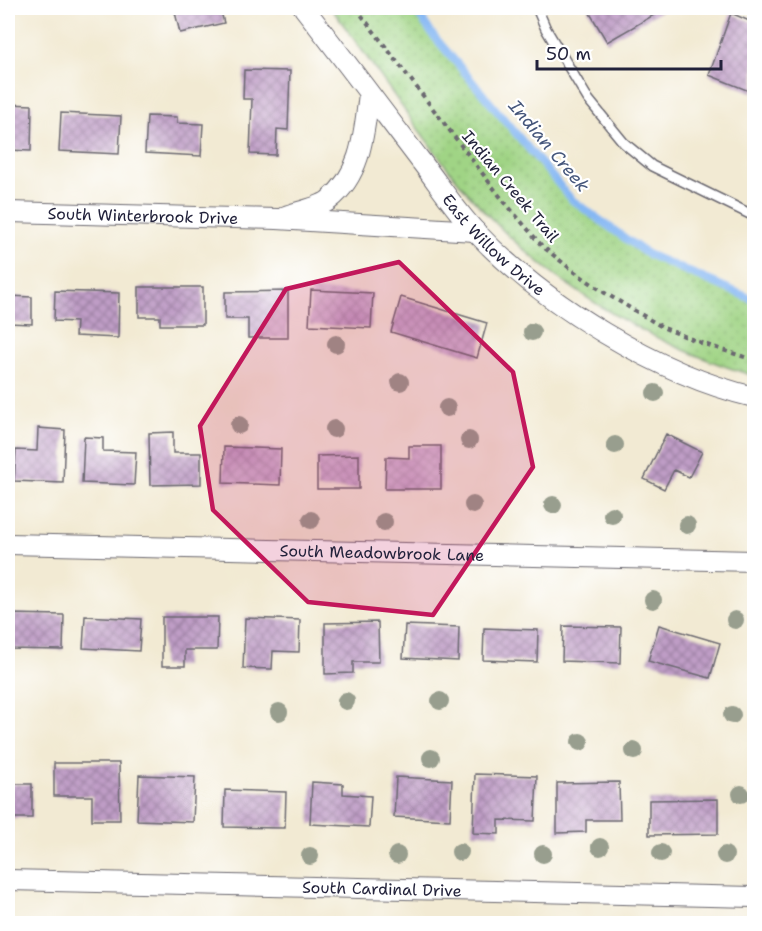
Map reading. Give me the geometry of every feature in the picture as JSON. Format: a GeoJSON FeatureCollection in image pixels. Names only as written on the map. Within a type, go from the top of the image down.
{"type":"FeatureCollection","features":[{"type":"Feature","properties":{"kind":"street","name":"East Willow Drive"},"geometry":{"type":"LineString","coordinates":[[304,8],[475,231],[519,272],[582,319],[644,355],[679,371],[754,397]]}},
{"type":"Feature","properties":{"kind":"street","name":"South Winterbrook Drive"},"geometry":{"type":"LineString","coordinates":[[277,219],[328,201],[349,178],[362,149],[369,94]]}},
{"type":"Feature","properties":{"kind":"street","name":"South Winterbrook Drive"},"geometry":{"type":"LineString","coordinates":[[8,212],[277,219],[475,231]]}},
{"type":"Feature","properties":{"kind":"street","name":"South Meadowbrook Lane"},"geometry":{"type":"LineString","coordinates":[[8,544],[754,561]]}},
{"type":"Feature","properties":{"kind":"street","name":"South Cardinal Drive"},"geometry":{"type":"LineString","coordinates":[[8,880],[754,897]]}},
{"type":"Feature","properties":{"kind":"lane"},"geometry":{"type":"LineString","coordinates":[[537,8],[546,29],[588,99],[624,143],[652,166],[754,216]]}},
{"type":"Feature","properties":{"kind":"path","name":"Indian Creek Trail"},"geometry":{"type":"LineString","coordinates":[[356,8],[502,199],[542,246],[605,293],[664,327],[704,344],[754,360]]}},
{"type":"Feature","properties":{"kind":"highlighted area"},"geometry":{"type":"Polygon","coordinates":[[[399,262],[513,372],[533,467],[433,615],[308,602],[213,510],[200,426],[286,289],[399,262]]]}},
{"type":"Feature","properties":{"kind":"green space"},"geometry":{"type":"Polygon","coordinates":[[[331,8],[414,8],[433,35],[572,200],[647,254],[754,300],[754,376],[710,361],[625,321],[585,297],[512,239],[479,206],[449,170],[331,8]]]}},
{"type":"Feature","properties":{"kind":"building"},"geometry":{"type":"Polygon","coordinates":[[[174,8],[220,8],[224,23],[180,33],[174,8]]]}},
{"type":"Feature","properties":{"kind":"building"},"geometry":{"type":"Polygon","coordinates":[[[591,8],[666,8],[607,42],[588,10],[591,8]]]}},
{"type":"Feature","properties":{"kind":"building"},"geometry":{"type":"Polygon","coordinates":[[[731,13],[754,23],[754,93],[709,75],[731,13]]]}},
{"type":"Feature","properties":{"kind":"building"},"geometry":{"type":"Polygon","coordinates":[[[244,70],[290,71],[288,130],[277,129],[276,155],[250,154],[252,99],[243,99],[244,70]]]}},
{"type":"Feature","properties":{"kind":"building"},"geometry":{"type":"Polygon","coordinates":[[[8,104],[32,105],[31,151],[8,150],[8,104]]]}},
{"type":"Feature","properties":{"kind":"building"},"geometry":{"type":"Polygon","coordinates":[[[61,113],[121,116],[119,154],[59,151],[61,113]]]}},
{"type":"Feature","properties":{"kind":"building"},"geometry":{"type":"Polygon","coordinates":[[[147,116],[177,117],[177,123],[203,124],[201,156],[145,153],[147,116]]]}},
{"type":"Feature","properties":{"kind":"building"},"geometry":{"type":"Polygon","coordinates":[[[139,287],[203,287],[203,325],[160,325],[160,317],[139,317],[139,287]]]}},
{"type":"Feature","properties":{"kind":"building"},"geometry":{"type":"Polygon","coordinates":[[[311,290],[373,293],[371,328],[309,325],[311,290]]]}},
{"type":"Feature","properties":{"kind":"building"},"geometry":{"type":"Polygon","coordinates":[[[55,291],[119,293],[118,338],[75,336],[76,322],[54,321],[55,291]]]}},
{"type":"Feature","properties":{"kind":"building"},"geometry":{"type":"Polygon","coordinates":[[[288,291],[288,338],[248,338],[248,319],[225,319],[225,292],[288,291]]]}},
{"type":"Feature","properties":{"kind":"building"},"geometry":{"type":"Polygon","coordinates":[[[8,296],[32,297],[32,324],[8,323],[8,296]]]}},
{"type":"Feature","properties":{"kind":"building"},"geometry":{"type":"Polygon","coordinates":[[[401,297],[487,323],[477,358],[391,332],[401,297]]]}},
{"type":"Feature","properties":{"kind":"building"},"geometry":{"type":"Polygon","coordinates":[[[38,428],[65,430],[63,483],[14,481],[16,450],[37,451],[38,428]]]}},
{"type":"Feature","properties":{"kind":"building"},"geometry":{"type":"Polygon","coordinates":[[[173,432],[173,453],[201,453],[201,484],[150,485],[149,433],[173,432]]]}},
{"type":"Feature","properties":{"kind":"building"},"geometry":{"type":"Polygon","coordinates":[[[666,434],[702,452],[689,477],[674,470],[664,489],[644,479],[666,434]]]}},
{"type":"Feature","properties":{"kind":"building"},"geometry":{"type":"Polygon","coordinates":[[[84,437],[103,438],[103,451],[136,452],[134,485],[82,483],[84,437]]]}},
{"type":"Feature","properties":{"kind":"building"},"geometry":{"type":"Polygon","coordinates":[[[409,446],[441,446],[441,489],[385,489],[386,457],[409,458],[409,446]]]}},
{"type":"Feature","properties":{"kind":"building"},"geometry":{"type":"Polygon","coordinates":[[[224,447],[281,449],[280,485],[223,483],[224,447]]]}},
{"type":"Feature","properties":{"kind":"building"},"geometry":{"type":"Polygon","coordinates":[[[359,455],[359,489],[317,489],[317,456],[359,455]]]}},
{"type":"Feature","properties":{"kind":"building"},"geometry":{"type":"Polygon","coordinates":[[[8,614],[64,615],[63,650],[8,649],[8,614]]]}},
{"type":"Feature","properties":{"kind":"building"},"geometry":{"type":"Polygon","coordinates":[[[85,616],[141,619],[139,651],[83,648],[85,616]]]}},
{"type":"Feature","properties":{"kind":"building"},"geometry":{"type":"Polygon","coordinates":[[[162,617],[218,617],[217,650],[185,650],[185,666],[162,666],[162,617]]]}},
{"type":"Feature","properties":{"kind":"building"},"geometry":{"type":"Polygon","coordinates":[[[245,618],[300,620],[299,652],[273,651],[272,669],[243,668],[245,618]]]}},
{"type":"Feature","properties":{"kind":"building"},"geometry":{"type":"Polygon","coordinates":[[[378,622],[379,662],[353,662],[353,673],[325,674],[325,623],[378,622]]]}},
{"type":"Feature","properties":{"kind":"building"},"geometry":{"type":"Polygon","coordinates":[[[405,625],[459,627],[458,661],[403,658],[405,625]]]}},
{"type":"Feature","properties":{"kind":"building"},"geometry":{"type":"Polygon","coordinates":[[[659,625],[720,643],[710,678],[648,661],[659,625]]]}},
{"type":"Feature","properties":{"kind":"building"},"geometry":{"type":"Polygon","coordinates":[[[563,626],[621,627],[620,663],[562,661],[563,626]]]}},
{"type":"Feature","properties":{"kind":"building"},"geometry":{"type":"Polygon","coordinates":[[[484,628],[538,630],[537,662],[483,660],[484,628]]]}},
{"type":"Feature","properties":{"kind":"building"},"geometry":{"type":"Polygon","coordinates":[[[54,763],[119,763],[120,820],[92,820],[92,796],[54,796],[54,763]]]}},
{"type":"Feature","properties":{"kind":"building"},"geometry":{"type":"Polygon","coordinates":[[[475,774],[537,776],[535,821],[499,820],[499,834],[473,833],[475,774]]]}},
{"type":"Feature","properties":{"kind":"building"},"geometry":{"type":"Polygon","coordinates":[[[139,775],[195,777],[193,822],[137,820],[139,775]]]}},
{"type":"Feature","properties":{"kind":"building"},"geometry":{"type":"Polygon","coordinates":[[[396,777],[452,780],[450,820],[394,817],[396,777]]]}},
{"type":"Feature","properties":{"kind":"building"},"geometry":{"type":"Polygon","coordinates":[[[312,782],[343,784],[343,794],[371,796],[369,827],[310,824],[312,782]]]}},
{"type":"Feature","properties":{"kind":"building"},"geometry":{"type":"Polygon","coordinates":[[[619,782],[620,820],[586,820],[586,832],[557,833],[557,783],[619,782]]]}},
{"type":"Feature","properties":{"kind":"building"},"geometry":{"type":"Polygon","coordinates":[[[8,784],[32,784],[32,818],[8,818],[8,784]]]}},
{"type":"Feature","properties":{"kind":"building"},"geometry":{"type":"Polygon","coordinates":[[[225,790],[286,792],[285,828],[224,827],[225,790]]]}},
{"type":"Feature","properties":{"kind":"building"},"geometry":{"type":"Polygon","coordinates":[[[718,799],[718,834],[649,835],[649,800],[718,799]]]}},
{"type":"Feature","properties":{"kind":"waterway","name":"Indian Creek"},"geometry":{"type":"LineString","coordinates":[[414,8],[433,35],[572,200],[647,254],[754,300]]}}]}
